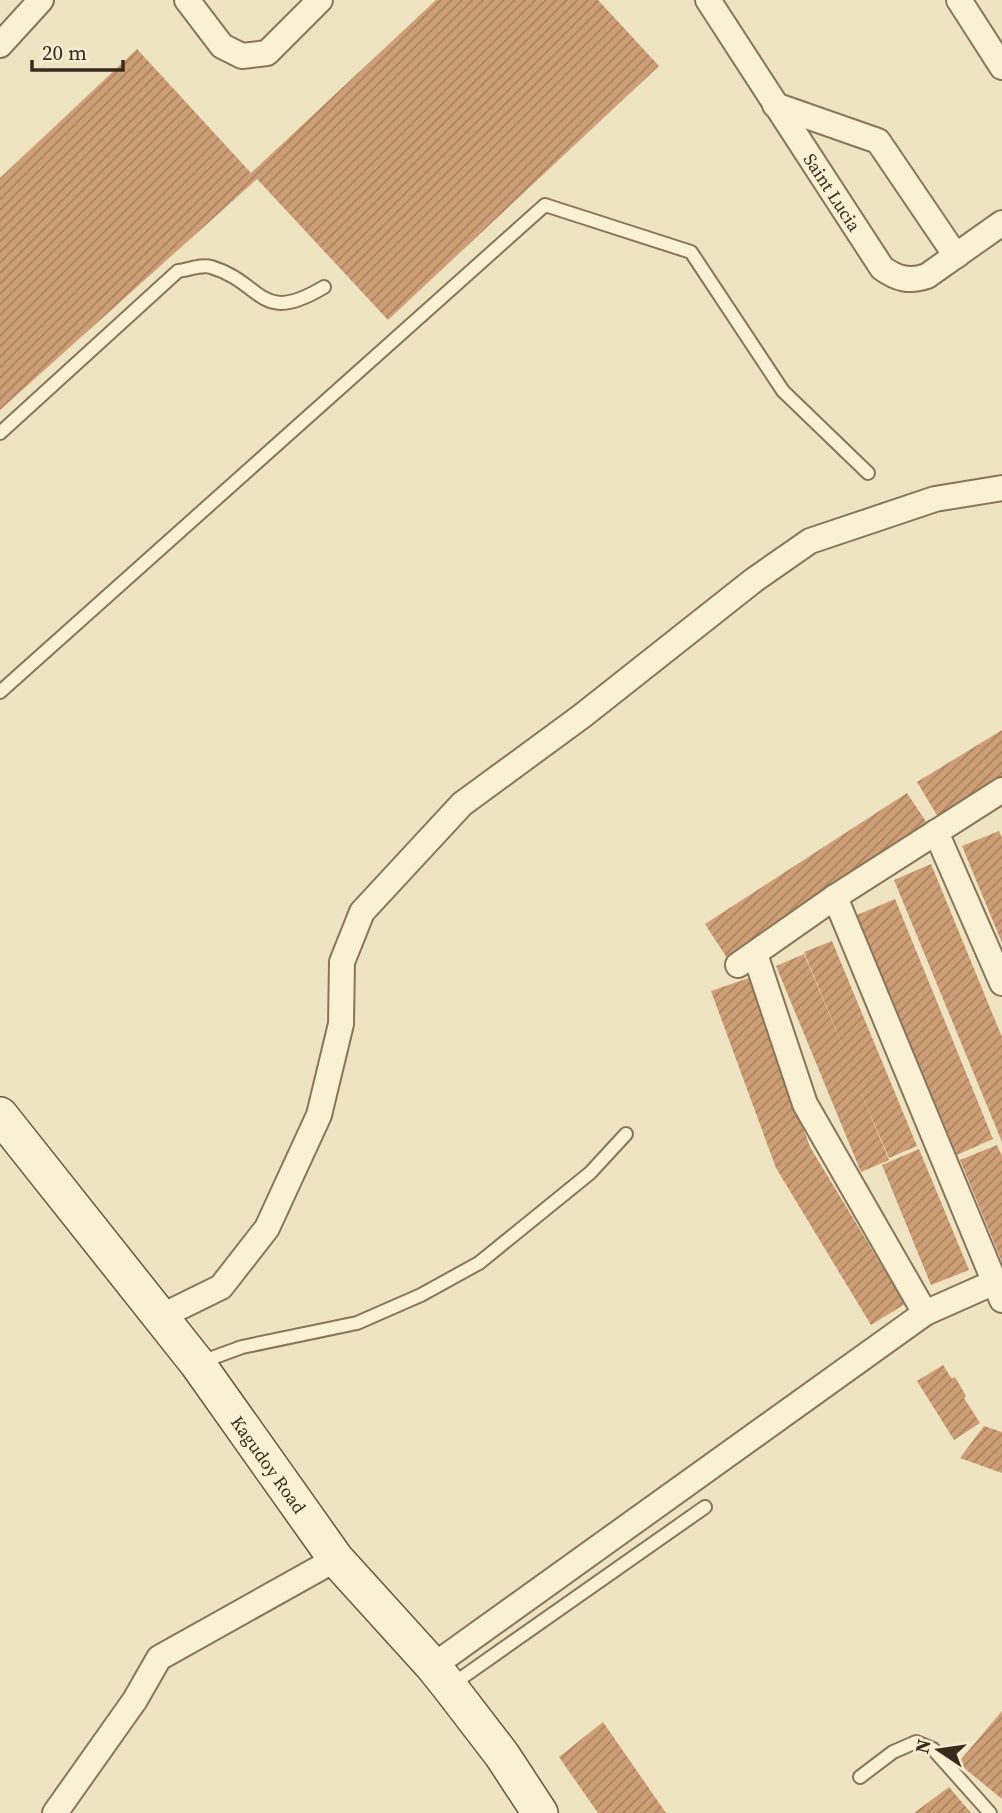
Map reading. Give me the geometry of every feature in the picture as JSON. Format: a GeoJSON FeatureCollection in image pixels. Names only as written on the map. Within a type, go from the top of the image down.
{"type":"FeatureCollection","features":[{"type":"Feature","properties":{"kind":"street"},"geometry":{"type":"LineString","coordinates":[[0,44],[41,0]]}},
{"type":"Feature","properties":{"kind":"street"},"geometry":{"type":"LineString","coordinates":[[187,0],[222,46],[243,56],[267,53],[320,0]]}},
{"type":"Feature","properties":{"kind":"street","name":"Saint Lucia"},"geometry":{"type":"LineString","coordinates":[[708,0],[882,268],[891,274],[915,280],[927,276],[1002,223]]}},
{"type":"Feature","properties":{"kind":"street"},"geometry":{"type":"LineString","coordinates":[[959,0],[1002,67]]}},
{"type":"Feature","properties":{"kind":"street"},"geometry":{"type":"LineString","coordinates":[[775,105],[878,141],[956,256]]}},
{"type":"Feature","properties":{"kind":"street"},"geometry":{"type":"LineString","coordinates":[[160,1317],[221,1287],[267,1228],[319,1115],[341,1024],[342,962],[362,912],[462,804],[582,716],[754,580],[810,541],[935,499],[1002,488]]}},
{"type":"Feature","properties":{"kind":"street"},"geometry":{"type":"LineString","coordinates":[[925,1313],[805,1104],[747,960],[835,897],[1002,790]]}},
{"type":"Feature","properties":{"kind":"street"},"geometry":{"type":"LineString","coordinates":[[936,832],[1002,983]]}},
{"type":"Feature","properties":{"kind":"street"},"geometry":{"type":"LineString","coordinates":[[441,1676],[925,1313],[999,1291],[835,897]]}},
{"type":"Feature","properties":{"kind":"street","name":"Kagudoy Road"},"geometry":{"type":"LineString","coordinates":[[0,1115],[197,1363],[336,1559],[441,1676],[502,1755],[540,1813]]}},
{"type":"Feature","properties":{"kind":"street"},"geometry":{"type":"LineString","coordinates":[[55,1813],[135,1700],[159,1657],[336,1559]]}},
{"type":"Feature","properties":{"kind":"lane"},"geometry":{"type":"LineString","coordinates":[[0,692],[545,205],[691,252],[783,391],[868,473]]}},
{"type":"Feature","properties":{"kind":"lane"},"geometry":{"type":"LineString","coordinates":[[0,433],[178,271],[208,266],[232,276],[262,298],[276,304],[303,300],[324,288]]}},
{"type":"Feature","properties":{"kind":"lane"},"geometry":{"type":"LineString","coordinates":[[197,1363],[242,1347],[357,1323],[421,1295],[479,1263],[590,1173],[626,1134]]}},
{"type":"Feature","properties":{"kind":"lane"},"geometry":{"type":"LineString","coordinates":[[441,1676],[705,1507]]}},
{"type":"Feature","properties":{"kind":"lane"},"geometry":{"type":"LineString","coordinates":[[860,1777],[893,1752],[916,1742],[933,1749],[990,1813]]}},
{"type":"Feature","properties":{"kind":"building"},"geometry":{"type":"Polygon","coordinates":[[[436,0],[598,0],[659,66],[388,320],[257,179],[0,410],[0,178],[137,49],[251,173],[436,0]]]}},
{"type":"Feature","properties":{"kind":"building"},"geometry":{"type":"Polygon","coordinates":[[[1002,730],[1002,777],[938,817],[917,782],[1002,730]]]}},
{"type":"Feature","properties":{"kind":"building"},"geometry":{"type":"Polygon","coordinates":[[[907,793],[929,826],[727,958],[705,924],[907,793]]]}},
{"type":"Feature","properties":{"kind":"building"},"geometry":{"type":"Polygon","coordinates":[[[999,831],[1002,838],[1002,943],[962,846],[999,831]]]}},
{"type":"Feature","properties":{"kind":"building"},"geometry":{"type":"Polygon","coordinates":[[[931,864],[1002,1037],[1002,1142],[894,880],[931,864]]]}},
{"type":"Feature","properties":{"kind":"building"},"geometry":{"type":"Polygon","coordinates":[[[895,899],[993,1139],[957,1155],[857,915],[895,899]]]}},
{"type":"Feature","properties":{"kind":"building"},"geometry":{"type":"Polygon","coordinates":[[[832,941],[917,1146],[889,1158],[856,1081],[889,1160],[861,1172],[776,966],[804,954],[848,1059],[804,952],[832,941]]]}},
{"type":"Feature","properties":{"kind":"building"},"geometry":{"type":"Polygon","coordinates":[[[749,978],[810,1147],[905,1304],[871,1325],[776,1168],[711,991],[749,978]]]}},
{"type":"Feature","properties":{"kind":"building"},"geometry":{"type":"Polygon","coordinates":[[[997,1145],[1002,1156],[1002,1262],[960,1160],[997,1145]]]}},
{"type":"Feature","properties":{"kind":"building"},"geometry":{"type":"Polygon","coordinates":[[[919,1149],[969,1270],[931,1285],[882,1165],[919,1149]]]}},
{"type":"Feature","properties":{"kind":"building"},"geometry":{"type":"Polygon","coordinates":[[[943,1365],[952,1379],[955,1377],[966,1396],[964,1398],[980,1423],[954,1440],[917,1381],[943,1365]]]}},
{"type":"Feature","properties":{"kind":"building"},"geometry":{"type":"Polygon","coordinates":[[[984,1426],[1002,1432],[1002,1473],[960,1458],[984,1426]]]}},
{"type":"Feature","properties":{"kind":"building"},"geometry":{"type":"Polygon","coordinates":[[[1002,1711],[1002,1799],[958,1763],[1002,1711]]]}},
{"type":"Feature","properties":{"kind":"building"},"geometry":{"type":"Polygon","coordinates":[[[603,1722],[666,1813],[598,1813],[559,1757],[603,1722]]]}},
{"type":"Feature","properties":{"kind":"building"},"geometry":{"type":"Polygon","coordinates":[[[949,1787],[971,1813],[914,1813],[949,1787]]]}}]}
